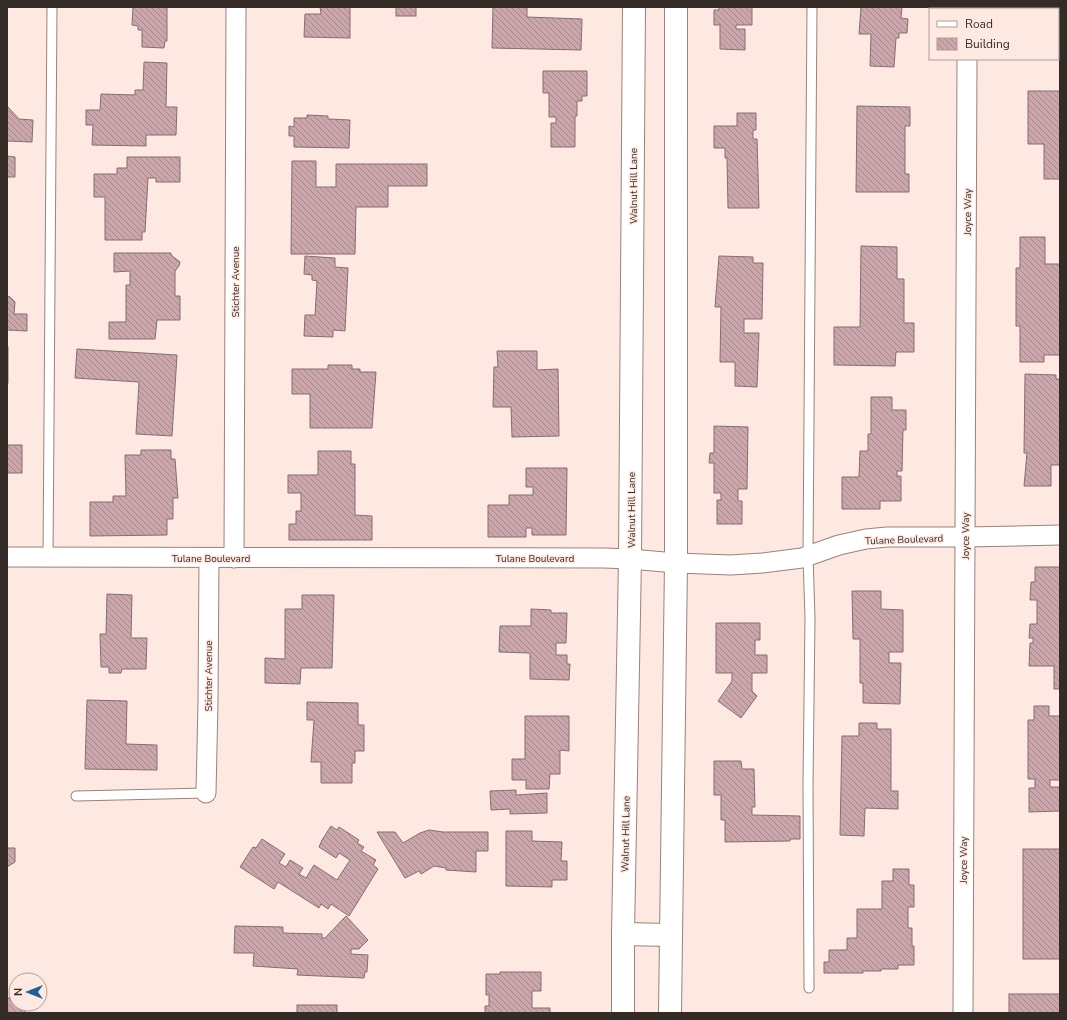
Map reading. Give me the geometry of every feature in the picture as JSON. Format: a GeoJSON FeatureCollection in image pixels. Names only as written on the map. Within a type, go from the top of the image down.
{"type":"FeatureCollection","features":[{"type":"Feature","properties":{"kind":"main road","name":"Walnut Hill Lane"},"geometry":{"type":"LineString","coordinates":[[623,1013],[623,934],[630,559],[634,7]]}},
{"type":"Feature","properties":{"kind":"main road"},"geometry":{"type":"LineString","coordinates":[[670,1013],[676,563],[676,7]]}},
{"type":"Feature","properties":{"kind":"main road"},"geometry":{"type":"LineString","coordinates":[[623,934],[671,935]]}},
{"type":"Feature","properties":{"kind":"street","name":"Stichter Avenue"},"geometry":{"type":"LineString","coordinates":[[234,558],[236,7]]}},
{"type":"Feature","properties":{"kind":"street","name":"Joyce Way"},"geometry":{"type":"LineString","coordinates":[[963,1013],[967,60]]}},
{"type":"Feature","properties":{"kind":"street","name":"Tulane Boulevard"},"geometry":{"type":"LineString","coordinates":[[7,558],[604,558],[731,565],[802,558],[840,545],[866,539],[1060,535]]}},
{"type":"Feature","properties":{"kind":"street","name":"Stichter Avenue"},"geometry":{"type":"LineString","coordinates":[[206,794],[209,558]]}},
{"type":"Feature","properties":{"kind":"lane"},"geometry":{"type":"LineString","coordinates":[[48,558],[52,7]]}},
{"type":"Feature","properties":{"kind":"lane"},"geometry":{"type":"LineString","coordinates":[[809,988],[808,784],[810,618],[808,556],[812,7]]}},
{"type":"Feature","properties":{"kind":"lane"},"geometry":{"type":"LineString","coordinates":[[76,796],[206,794]]}},
{"type":"Feature","properties":{"kind":"building"},"geometry":{"type":"Polygon","coordinates":[[[133,7],[167,7],[167,41],[165,41],[164,48],[142,47],[142,30],[138,30],[138,26],[132,25],[133,7]]]}},
{"type":"Feature","properties":{"kind":"building"},"geometry":{"type":"Polygon","coordinates":[[[320,7],[350,7],[350,38],[304,37],[305,14],[321,14],[320,7]]]}},
{"type":"Feature","properties":{"kind":"building"},"geometry":{"type":"Polygon","coordinates":[[[396,7],[416,7],[416,16],[396,16],[396,7]]]}},
{"type":"Feature","properties":{"kind":"building"},"geometry":{"type":"Polygon","coordinates":[[[493,7],[527,7],[527,17],[582,19],[581,50],[492,48],[493,7]]]}},
{"type":"Feature","properties":{"kind":"building"},"geometry":{"type":"Polygon","coordinates":[[[719,7],[752,7],[752,25],[736,25],[736,29],[745,29],[745,50],[720,49],[720,25],[714,25],[714,10],[719,10],[719,7]]]}},
{"type":"Feature","properties":{"kind":"building"},"geometry":{"type":"Polygon","coordinates":[[[861,7],[902,7],[901,18],[908,19],[907,33],[899,33],[899,38],[896,38],[894,67],[870,66],[871,34],[859,34],[861,7]]]}},
{"type":"Feature","properties":{"kind":"building"},"geometry":{"type":"Polygon","coordinates":[[[1060,7],[1060,43],[1059,8],[1024,8],[1060,7]]]}},
{"type":"Feature","properties":{"kind":"building"},"geometry":{"type":"Polygon","coordinates":[[[144,62],[167,63],[166,107],[177,107],[176,135],[146,135],[146,146],[92,145],[93,125],[86,125],[86,110],[100,110],[101,94],[135,95],[135,90],[143,90],[144,62]]]}},
{"type":"Feature","properties":{"kind":"building"},"geometry":{"type":"Polygon","coordinates":[[[543,71],[587,71],[587,96],[582,96],[582,101],[577,101],[577,116],[575,116],[575,147],[551,147],[551,123],[556,123],[556,117],[549,117],[549,93],[543,93],[543,71]]]}},
{"type":"Feature","properties":{"kind":"building"},"geometry":{"type":"Polygon","coordinates":[[[1028,91],[1060,91],[1060,179],[1044,179],[1044,144],[1028,144],[1028,91]]]}},
{"type":"Feature","properties":{"kind":"building"},"geometry":{"type":"Polygon","coordinates":[[[7,106],[19,119],[33,120],[32,142],[7,141],[7,106]]]}},
{"type":"Feature","properties":{"kind":"building"},"geometry":{"type":"Polygon","coordinates":[[[857,106],[910,107],[910,126],[905,126],[905,174],[909,174],[909,192],[856,192],[857,106]]]}},
{"type":"Feature","properties":{"kind":"building"},"geometry":{"type":"Polygon","coordinates":[[[737,113],[756,113],[756,130],[753,130],[753,139],[757,139],[759,208],[728,208],[727,158],[725,158],[725,148],[714,148],[714,126],[737,126],[737,113]]]}},
{"type":"Feature","properties":{"kind":"building"},"geometry":{"type":"Polygon","coordinates":[[[307,115],[328,116],[328,119],[350,120],[349,148],[294,147],[294,136],[289,136],[289,126],[294,127],[294,118],[307,118],[307,115]]]}},
{"type":"Feature","properties":{"kind":"building"},"geometry":{"type":"Polygon","coordinates":[[[7,156],[15,157],[15,177],[7,177],[7,156]]]}},
{"type":"Feature","properties":{"kind":"building"},"geometry":{"type":"Polygon","coordinates":[[[127,157],[180,157],[180,182],[156,182],[156,178],[148,178],[145,232],[142,232],[142,240],[105,240],[105,197],[94,197],[94,174],[117,174],[117,168],[127,168],[127,157]]]}},
{"type":"Feature","properties":{"kind":"building"},"geometry":{"type":"Polygon","coordinates":[[[292,161],[316,161],[316,187],[336,187],[336,164],[427,164],[427,186],[388,186],[388,207],[356,207],[355,254],[291,254],[292,161]]]}},
{"type":"Feature","properties":{"kind":"building"},"geometry":{"type":"Polygon","coordinates":[[[1020,237],[1045,237],[1045,264],[1060,264],[1060,353],[1059,355],[1044,355],[1044,362],[1020,362],[1020,326],[1016,326],[1016,268],[1020,268],[1020,237]]]}},
{"type":"Feature","properties":{"kind":"building"},"geometry":{"type":"Polygon","coordinates":[[[861,246],[897,247],[897,279],[904,279],[904,323],[914,323],[914,352],[896,352],[895,366],[834,365],[834,327],[860,327],[861,246]]]}},
{"type":"Feature","properties":{"kind":"building"},"geometry":{"type":"Polygon","coordinates":[[[114,253],[171,253],[171,255],[180,262],[175,271],[175,296],[180,296],[180,320],[157,320],[155,339],[109,339],[109,322],[126,322],[126,285],[130,285],[130,271],[114,272],[114,253]]]}},
{"type":"Feature","properties":{"kind":"building"},"geometry":{"type":"Polygon","coordinates":[[[305,256],[335,258],[335,267],[348,268],[345,331],[333,330],[333,337],[304,336],[305,315],[315,315],[317,281],[312,280],[312,275],[304,274],[305,256]]]}},
{"type":"Feature","properties":{"kind":"building"},"geometry":{"type":"Polygon","coordinates":[[[719,256],[753,257],[753,263],[763,263],[762,319],[744,319],[744,333],[759,333],[757,387],[735,386],[735,362],[720,362],[721,307],[715,307],[719,256]]]}},
{"type":"Feature","properties":{"kind":"building"},"geometry":{"type":"Polygon","coordinates":[[[7,296],[15,302],[14,314],[27,314],[27,331],[7,330],[7,296]]]}},
{"type":"Feature","properties":{"kind":"building"},"geometry":{"type":"Polygon","coordinates":[[[8,347],[8,383],[7,383],[8,347]]]}},
{"type":"Feature","properties":{"kind":"building"},"geometry":{"type":"Polygon","coordinates":[[[77,349],[177,355],[172,436],[136,434],[139,382],[75,378],[77,349]]]}},
{"type":"Feature","properties":{"kind":"building"},"geometry":{"type":"Polygon","coordinates":[[[497,351],[537,351],[537,370],[558,369],[559,436],[512,437],[511,407],[493,407],[494,367],[498,367],[497,351]]]}},
{"type":"Feature","properties":{"kind":"building"},"geometry":{"type":"Polygon","coordinates":[[[328,365],[352,365],[352,369],[360,369],[360,372],[376,372],[372,428],[310,428],[310,394],[292,394],[292,369],[328,369],[328,365]]]}},
{"type":"Feature","properties":{"kind":"building"},"geometry":{"type":"Polygon","coordinates":[[[1025,374],[1056,375],[1056,379],[1060,379],[1060,465],[1051,465],[1051,486],[1024,486],[1027,453],[1024,453],[1025,374]]]}},
{"type":"Feature","properties":{"kind":"building"},"geometry":{"type":"Polygon","coordinates":[[[871,397],[892,397],[892,410],[906,410],[906,430],[903,430],[902,471],[897,471],[897,476],[901,476],[901,501],[880,501],[880,509],[842,509],[842,477],[859,477],[860,451],[868,451],[868,434],[871,434],[871,397]]]}},
{"type":"Feature","properties":{"kind":"building"},"geometry":{"type":"Polygon","coordinates":[[[714,426],[748,427],[747,489],[738,489],[738,501],[742,501],[742,524],[717,524],[717,500],[721,500],[721,493],[714,493],[714,463],[709,463],[710,453],[714,453],[714,426]]]}},
{"type":"Feature","properties":{"kind":"building"},"geometry":{"type":"Polygon","coordinates":[[[7,445],[22,445],[22,473],[7,473],[7,445]]]}},
{"type":"Feature","properties":{"kind":"building"},"geometry":{"type":"Polygon","coordinates":[[[141,450],[171,450],[171,459],[175,459],[178,498],[173,498],[173,519],[167,519],[167,535],[90,536],[90,502],[113,502],[113,496],[126,496],[125,455],[141,455],[141,450]]]}},
{"type":"Feature","properties":{"kind":"building"},"geometry":{"type":"Polygon","coordinates":[[[318,451],[351,451],[351,464],[355,464],[355,515],[372,516],[372,540],[289,540],[289,524],[296,524],[296,511],[301,511],[301,493],[288,493],[288,475],[318,475],[318,451]]]}},
{"type":"Feature","properties":{"kind":"building"},"geometry":{"type":"Polygon","coordinates":[[[526,468],[567,468],[566,535],[532,535],[532,528],[526,528],[526,537],[488,537],[488,505],[509,505],[509,495],[533,495],[533,487],[526,487],[526,468]]]}},
{"type":"Feature","properties":{"kind":"building"},"geometry":{"type":"Polygon","coordinates":[[[1035,567],[1060,567],[1060,689],[1054,689],[1054,666],[1029,666],[1030,643],[1033,643],[1033,638],[1029,638],[1030,624],[1037,624],[1037,600],[1030,600],[1031,582],[1035,582],[1035,567]]]}},
{"type":"Feature","properties":{"kind":"building"},"geometry":{"type":"Polygon","coordinates":[[[852,591],[881,591],[881,609],[903,610],[903,652],[889,652],[889,663],[901,663],[900,704],[863,703],[863,683],[860,683],[860,639],[853,639],[852,591]]]}},
{"type":"Feature","properties":{"kind":"building"},"geometry":{"type":"Polygon","coordinates":[[[107,594],[132,595],[131,638],[147,638],[146,669],[122,669],[121,673],[109,673],[109,667],[101,667],[100,634],[106,634],[107,594]]]}},
{"type":"Feature","properties":{"kind":"building"},"geometry":{"type":"Polygon","coordinates":[[[302,595],[334,595],[332,668],[301,668],[300,684],[265,683],[265,658],[285,659],[285,609],[302,609],[302,595]]]}},
{"type":"Feature","properties":{"kind":"building"},"geometry":{"type":"Polygon","coordinates":[[[531,609],[551,610],[551,613],[567,613],[566,643],[556,643],[556,655],[567,655],[567,664],[570,664],[569,680],[530,679],[530,653],[499,652],[500,626],[531,626],[531,609]]]}},
{"type":"Feature","properties":{"kind":"building"},"geometry":{"type":"Polygon","coordinates":[[[716,623],[760,623],[760,640],[755,640],[755,655],[767,655],[767,673],[752,673],[752,691],[757,696],[741,718],[718,701],[732,681],[732,673],[716,673],[716,623]]]}},
{"type":"Feature","properties":{"kind":"building"},"geometry":{"type":"Polygon","coordinates":[[[87,700],[127,701],[126,744],[157,745],[157,770],[85,769],[87,700]]]}},
{"type":"Feature","properties":{"kind":"building"},"geometry":{"type":"Polygon","coordinates":[[[307,702],[358,703],[358,725],[364,725],[364,751],[355,751],[355,763],[352,763],[352,783],[321,783],[321,762],[311,762],[314,720],[307,720],[307,702]]]}},
{"type":"Feature","properties":{"kind":"building"},"geometry":{"type":"Polygon","coordinates":[[[1034,706],[1049,706],[1049,716],[1060,716],[1060,780],[1050,780],[1050,787],[1060,787],[1060,811],[1029,812],[1029,788],[1035,788],[1035,779],[1028,779],[1028,720],[1034,720],[1034,706]]]}},
{"type":"Feature","properties":{"kind":"building"},"geometry":{"type":"Polygon","coordinates":[[[525,716],[569,716],[569,751],[560,750],[560,774],[550,774],[549,789],[526,789],[526,780],[512,780],[512,759],[525,759],[525,716]]]}},
{"type":"Feature","properties":{"kind":"building"},"geometry":{"type":"Polygon","coordinates":[[[859,723],[877,723],[877,729],[891,729],[891,791],[898,791],[898,809],[865,808],[864,836],[840,835],[842,736],[859,736],[859,723]]]}},
{"type":"Feature","properties":{"kind":"building"},"geometry":{"type":"Polygon","coordinates":[[[714,761],[741,761],[742,769],[754,769],[755,807],[752,807],[752,815],[800,816],[800,839],[790,839],[790,841],[725,842],[725,820],[721,820],[721,795],[714,795],[714,761]]]}},
{"type":"Feature","properties":{"kind":"building"},"geometry":{"type":"Polygon","coordinates":[[[516,790],[516,795],[547,793],[547,813],[510,814],[510,809],[491,810],[490,791],[516,790]]]}},
{"type":"Feature","properties":{"kind":"building"},"geometry":{"type":"Polygon","coordinates":[[[331,826],[337,830],[339,827],[359,840],[357,843],[364,847],[361,851],[376,860],[373,865],[378,869],[349,916],[331,904],[328,909],[321,904],[319,908],[278,882],[274,889],[240,867],[253,847],[256,848],[262,839],[285,854],[279,863],[286,867],[290,860],[303,868],[299,874],[306,878],[314,865],[337,880],[350,860],[339,853],[336,858],[319,847],[331,826]]]}},
{"type":"Feature","properties":{"kind":"building"},"geometry":{"type":"Polygon","coordinates":[[[429,830],[443,832],[488,832],[488,851],[476,851],[476,872],[446,870],[446,868],[434,866],[421,874],[419,871],[405,878],[377,832],[395,832],[403,843],[420,833],[429,830]]]}},
{"type":"Feature","properties":{"kind":"building"},"geometry":{"type":"Polygon","coordinates":[[[506,831],[532,831],[532,841],[562,842],[561,861],[567,861],[567,880],[552,880],[552,887],[506,886],[506,831]]]}},
{"type":"Feature","properties":{"kind":"building"},"geometry":{"type":"Polygon","coordinates":[[[7,848],[15,848],[15,862],[7,867],[7,848]]]}},
{"type":"Feature","properties":{"kind":"building"},"geometry":{"type":"Polygon","coordinates":[[[1023,849],[1060,849],[1060,959],[1023,959],[1023,849]]]}},
{"type":"Feature","properties":{"kind":"building"},"geometry":{"type":"Polygon","coordinates":[[[893,869],[909,869],[909,885],[914,885],[914,907],[908,907],[908,928],[912,928],[914,965],[898,965],[898,969],[863,971],[863,973],[824,973],[824,962],[829,962],[829,950],[847,950],[847,938],[857,938],[857,909],[882,909],[882,881],[893,881],[893,869]]]}},
{"type":"Feature","properties":{"kind":"building"},"geometry":{"type":"Polygon","coordinates":[[[346,916],[368,940],[359,949],[351,949],[351,954],[368,955],[367,972],[365,972],[364,978],[297,975],[298,969],[253,966],[254,953],[234,953],[235,926],[283,927],[283,933],[322,934],[322,938],[325,938],[346,916]]]}},
{"type":"Feature","properties":{"kind":"building"},"geometry":{"type":"Polygon","coordinates":[[[500,972],[541,972],[541,991],[532,991],[532,1008],[550,1008],[550,1013],[485,1013],[485,1006],[489,1006],[489,995],[486,995],[486,974],[500,974],[500,972]]]}},
{"type":"Feature","properties":{"kind":"building"},"geometry":{"type":"Polygon","coordinates":[[[1009,994],[1060,994],[1060,1013],[1009,1013],[1009,994]]]}},
{"type":"Feature","properties":{"kind":"building"},"geometry":{"type":"Polygon","coordinates":[[[7,998],[8,1012],[25,1012],[25,1013],[7,1013],[7,998]]]}},
{"type":"Feature","properties":{"kind":"building"},"geometry":{"type":"Polygon","coordinates":[[[297,1005],[337,1005],[337,1013],[297,1013],[297,1005]]]}}]}
